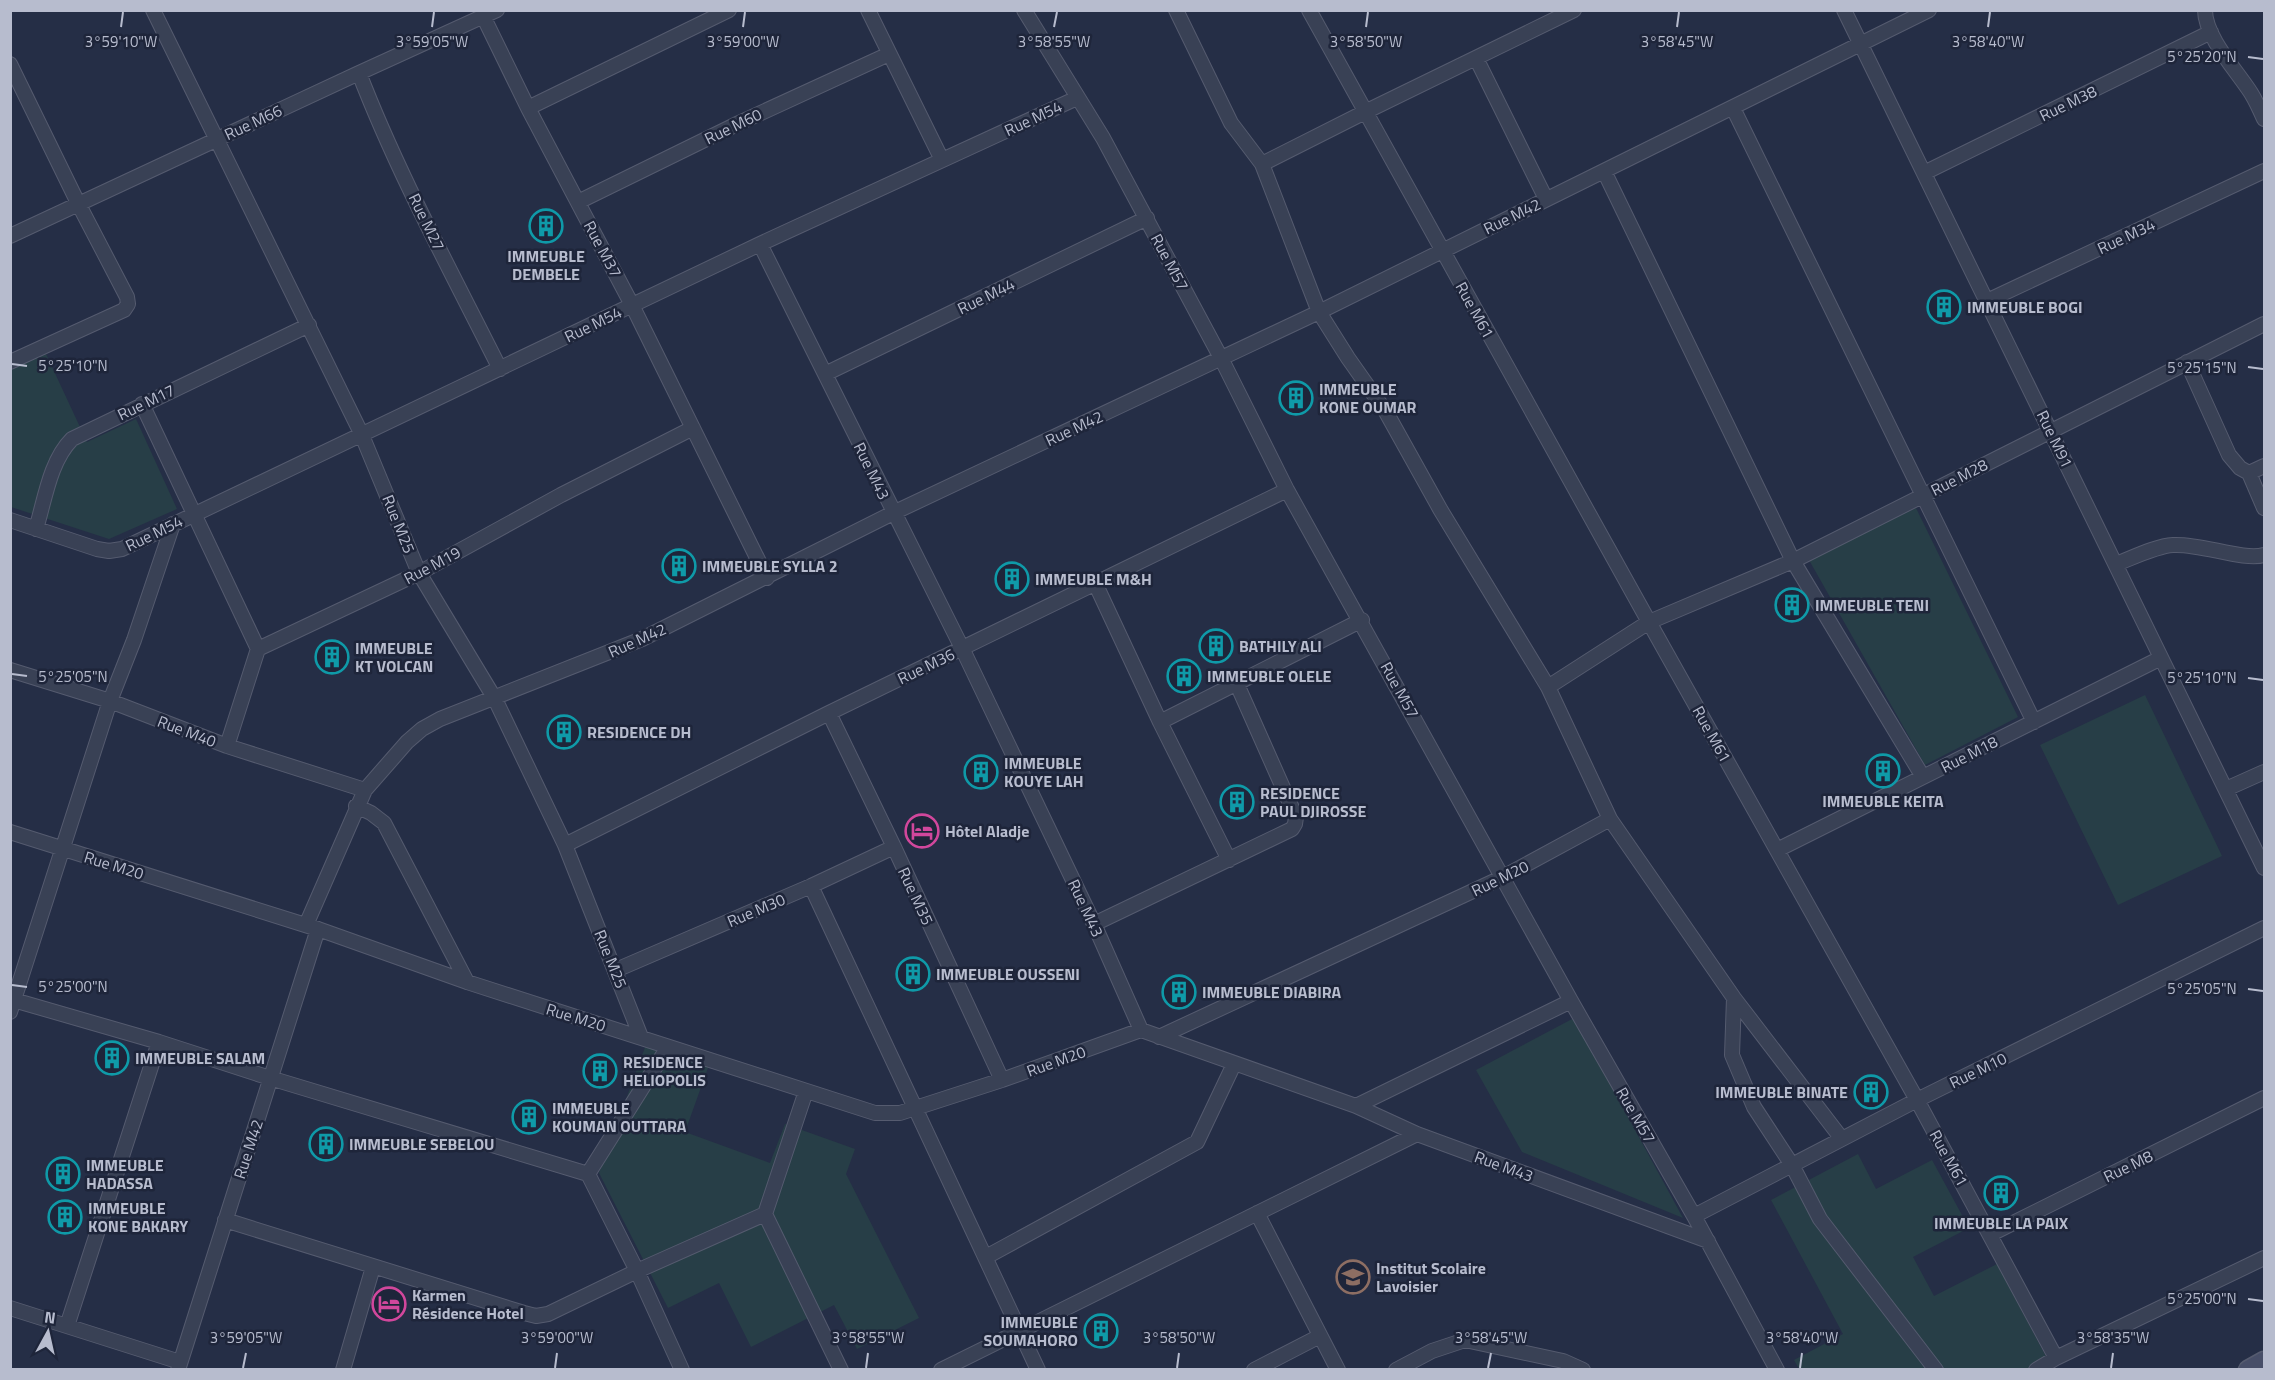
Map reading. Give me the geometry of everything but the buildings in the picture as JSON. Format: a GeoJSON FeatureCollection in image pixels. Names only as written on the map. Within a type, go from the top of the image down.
{"type":"FeatureCollection","features":[{"type":"Feature","properties":{"kind":"main road"},"geometry":{"type":"LineString","coordinates":[[2248,1370],[2265,1362]]}},
{"type":"Feature","properties":{"kind":"street","name":"Rue M25"},"geometry":{"type":"LineString","coordinates":[[153,10],[361,434],[419,573],[495,699],[565,845],[641,1037]]}},
{"type":"Feature","properties":{"kind":"street","name":"Rue M66"},"geometry":{"type":"LineString","coordinates":[[10,236],[497,10]]}},
{"type":"Feature","properties":{"kind":"street"},"geometry":{"type":"LineString","coordinates":[[528,108],[729,10]]}},
{"type":"Feature","properties":{"kind":"street"},"geometry":{"type":"LineString","coordinates":[[868,10],[942,160]]}},
{"type":"Feature","properties":{"kind":"street","name":"Rue M57"},"geometry":{"type":"LineString","coordinates":[[1024,10],[1102,138],[1221,358],[1287,490],[1362,620],[1571,1001],[1708,1241],[1777,1370]]}},
{"type":"Feature","properties":{"kind":"street"},"geometry":{"type":"LineString","coordinates":[[1176,10],[1232,123],[1262,164],[1319,312],[1386,412],[1440,509],[1548,687],[1610,819],[1734,999],[1842,1138]]}},
{"type":"Feature","properties":{"kind":"street","name":"Rue M61"},"geometry":{"type":"LineString","coordinates":[[1309,10],[1917,1100],[2056,1358]]}},
{"type":"Feature","properties":{"kind":"street"},"geometry":{"type":"LineString","coordinates":[[1262,164],[1574,10]]}},
{"type":"Feature","properties":{"kind":"street","name":"Rue M91"},"geometry":{"type":"LineString","coordinates":[[1844,10],[2265,868]]}},
{"type":"Feature","properties":{"kind":"street","name":"Rue M42"},"geometry":{"type":"LineString","coordinates":[[179,1366],[270,1078],[312,927],[356,806],[365,790],[407,742],[422,729],[440,719],[642,639],[893,513],[1319,312],[1929,10]]}},
{"type":"Feature","properties":{"kind":"street"},"geometry":{"type":"LineString","coordinates":[[2205,10],[2211,32],[2265,118]]}},
{"type":"Feature","properties":{"kind":"street","name":"Rue M37"},"geometry":{"type":"LineString","coordinates":[[484,18],[528,108],[632,305],[767,578]]}},
{"type":"Feature","properties":{"kind":"street","name":"Rue M38"},"geometry":{"type":"LineString","coordinates":[[1924,173],[2211,32]]}},
{"type":"Feature","properties":{"kind":"street","name":"Rue M60"},"geometry":{"type":"LineString","coordinates":[[578,202],[739,123],[889,54]]}},
{"type":"Feature","properties":{"kind":"street"},"geometry":{"type":"LineString","coordinates":[[1476,58],[1546,199]]}},
{"type":"Feature","properties":{"kind":"street"},"geometry":{"type":"LineString","coordinates":[[10,64],[127,297],[128,304],[124,310],[10,362]]}},
{"type":"Feature","properties":{"kind":"street","name":"Rue M27"},"geometry":{"type":"LineString","coordinates":[[359,73],[370,103],[431,233],[500,369]]}},
{"type":"Feature","properties":{"kind":"street","name":"Rue M54"},"geometry":{"type":"LineString","coordinates":[[36,529],[110,552],[122,549],[760,244],[1077,98]]}},
{"type":"Feature","properties":{"kind":"street"},"geometry":{"type":"LineString","coordinates":[[1733,108],[2034,722]]}},
{"type":"Feature","properties":{"kind":"street"},"geometry":{"type":"LineString","coordinates":[[1604,171],[1793,561],[1923,777]]}},
{"type":"Feature","properties":{"kind":"street","name":"Rue M34"},"geometry":{"type":"LineString","coordinates":[[1987,301],[2265,171]]}},
{"type":"Feature","properties":{"kind":"street","name":"Rue M44"},"geometry":{"type":"LineString","coordinates":[[825,374],[1146,218]]}},
{"type":"Feature","properties":{"kind":"street","name":"Rue M43"},"geometry":{"type":"LineString","coordinates":[[760,244],[962,648],[1094,924],[1141,1030],[1356,1106],[1417,1134],[1708,1241]]}},
{"type":"Feature","properties":{"kind":"street","name":"Rue M28"},"geometry":{"type":"LineString","coordinates":[[1548,687],[1649,622],[1793,561],[2265,324]]}},
{"type":"Feature","properties":{"kind":"street","name":"Rue M17"},"geometry":{"type":"LineString","coordinates":[[36,529],[56,460],[72,439],[309,325]]}},
{"type":"Feature","properties":{"kind":"street"},"geometry":{"type":"LineString","coordinates":[[2187,362],[2229,455],[2240,468],[2249,473],[2265,508]]}},
{"type":"Feature","properties":{"kind":"street"},"geometry":{"type":"LineString","coordinates":[[142,404],[258,649],[227,746]]}},
{"type":"Feature","properties":{"kind":"street","name":"Rue M19"},"geometry":{"type":"LineString","coordinates":[[258,649],[419,573],[561,495],[693,428]]}},
{"type":"Feature","properties":{"kind":"street"},"geometry":{"type":"LineString","coordinates":[[2249,473],[2265,466]]}},
{"type":"Feature","properties":{"kind":"street","name":"Rue M36"},"geometry":{"type":"LineString","coordinates":[[565,845],[829,713],[1096,585],[1287,490]]}},
{"type":"Feature","properties":{"kind":"street"},"geometry":{"type":"LineString","coordinates":[[10,520],[36,529]]}},
{"type":"Feature","properties":{"kind":"street"},"geometry":{"type":"LineString","coordinates":[[173,524],[134,640],[110,701],[12,1004],[159,1042],[588,1174],[637,1271],[682,1370]]}},
{"type":"Feature","properties":{"kind":"street"},"geometry":{"type":"LineString","coordinates":[[2116,564],[2171,545],[2205,547],[2233,554],[2265,555]]}},
{"type":"Feature","properties":{"kind":"street"},"geometry":{"type":"LineString","coordinates":[[1096,585],[1160,722],[1229,860]]}},
{"type":"Feature","properties":{"kind":"street"},"geometry":{"type":"LineString","coordinates":[[1160,722],[1362,620]]}},
{"type":"Feature","properties":{"kind":"street","name":"Rue M18"},"geometry":{"type":"LineString","coordinates":[[1777,850],[2161,658]]}},
{"type":"Feature","properties":{"kind":"street","name":"Rue M40"},"geometry":{"type":"LineString","coordinates":[[10,670],[110,701],[227,746],[365,790]]}},
{"type":"Feature","properties":{"kind":"street"},"geometry":{"type":"LineString","coordinates":[[1094,924],[1292,829],[1295,824],[1296,817],[1236,682]]}},
{"type":"Feature","properties":{"kind":"street","name":"Rue M35"},"geometry":{"type":"LineString","coordinates":[[829,713],[1002,1080]]}},
{"type":"Feature","properties":{"kind":"street"},"geometry":{"type":"LineString","coordinates":[[2226,789],[2265,772]]}},
{"type":"Feature","properties":{"kind":"street"},"geometry":{"type":"LineString","coordinates":[[356,806],[371,813],[384,823],[467,982]]}},
{"type":"Feature","properties":{"kind":"street","name":"Rue M20"},"geometry":{"type":"LineString","coordinates":[[1159,1037],[1503,878],[1610,819]]}},
{"type":"Feature","properties":{"kind":"street","name":"Rue M20"},"geometry":{"type":"LineString","coordinates":[[10,832],[312,927],[467,982],[875,1113],[889,1114],[914,1108],[1002,1080],[1141,1030]]}},
{"type":"Feature","properties":{"kind":"street","name":"Rue M30"},"geometry":{"type":"LineString","coordinates":[[616,970],[811,886],[894,847]]}},
{"type":"Feature","properties":{"kind":"street"},"geometry":{"type":"LineString","coordinates":[[811,886],[1038,1370]]}},
{"type":"Feature","properties":{"kind":"street","name":"Rue M10"},"geometry":{"type":"LineString","coordinates":[[1694,1216],[1917,1100],[2265,928]]}},
{"type":"Feature","properties":{"kind":"street"},"geometry":{"type":"LineString","coordinates":[[1734,999],[1732,1055],[1754,1107],[1792,1165],[1820,1219],[1936,1370]]}},
{"type":"Feature","properties":{"kind":"street"},"geometry":{"type":"LineString","coordinates":[[1356,1106],[1571,1001]]}},
{"type":"Feature","properties":{"kind":"street"},"geometry":{"type":"LineString","coordinates":[[67,1326],[159,1042]]}},
{"type":"Feature","properties":{"kind":"street"},"geometry":{"type":"LineString","coordinates":[[588,1174],[668,1047]]}},
{"type":"Feature","properties":{"kind":"street"},"geometry":{"type":"LineString","coordinates":[[986,1257],[1197,1142],[1233,1064]]}},
{"type":"Feature","properties":{"kind":"street"},"geometry":{"type":"LineString","coordinates":[[806,1091],[765,1214],[841,1370]]}},
{"type":"Feature","properties":{"kind":"street","name":"Rue M8"},"geometry":{"type":"LineString","coordinates":[[1991,1234],[2265,1098]]}},
{"type":"Feature","properties":{"kind":"street"},"geometry":{"type":"LineString","coordinates":[[941,1370],[1417,1134]]}},
{"type":"Feature","properties":{"kind":"street"},"geometry":{"type":"LineString","coordinates":[[1257,1213],[1338,1370]]}},
{"type":"Feature","properties":{"kind":"street"},"geometry":{"type":"LineString","coordinates":[[225,1220],[536,1316],[548,1314],[637,1271],[765,1214]]}},
{"type":"Feature","properties":{"kind":"street"},"geometry":{"type":"LineString","coordinates":[[2036,1370],[2056,1358],[2265,1258]]}},
{"type":"Feature","properties":{"kind":"street"},"geometry":{"type":"LineString","coordinates":[[343,1370],[373,1266]]}},
{"type":"Feature","properties":{"kind":"street"},"geometry":{"type":"LineString","coordinates":[[10,1308],[179,1366]]}},
{"type":"Feature","properties":{"kind":"street"},"geometry":{"type":"LineString","coordinates":[[1254,1370],[1320,1336]]}},
{"type":"Feature","properties":{"kind":"street"},"geometry":{"type":"LineString","coordinates":[[1396,1370],[1440,1347],[1465,1340],[1563,1361],[1583,1370]]}},
{"type":"Feature","properties":{"kind":"shaded area"},"geometry":{"type":"Polygon","coordinates":[[[46,354],[87,442],[136,419],[177,509],[109,539],[11,507],[10,370],[46,354]]]}},
{"type":"Feature","properties":{"kind":"shaded area"},"geometry":{"type":"Polygon","coordinates":[[[1916,508],[2018,717],[1925,765],[1809,560],[1916,508]]]}},
{"type":"Feature","properties":{"kind":"shaded area"},"geometry":{"type":"Polygon","coordinates":[[[2145,695],[2222,856],[2118,905],[2040,745],[2145,695]]]}},
{"type":"Feature","properties":{"kind":"shaded area"},"geometry":{"type":"Polygon","coordinates":[[[1574,1018],[1683,1218],[1522,1152],[1476,1070],[1574,1018]]]}},
{"type":"Feature","properties":{"kind":"shaded area"},"geometry":{"type":"Polygon","coordinates":[[[647,1042],[709,1065],[685,1132],[770,1163],[785,1124],[855,1149],[846,1174],[919,1318],[857,1349],[834,1305],[751,1347],[719,1283],[668,1308],[599,1173],[647,1042]]]}},
{"type":"Feature","properties":{"kind":"shaded area"},"geometry":{"type":"Polygon","coordinates":[[[1858,1154],[1876,1189],[1932,1160],[1969,1228],[1913,1257],[1934,1296],[1997,1264],[2052,1368],[2048,1370],[1799,1369],[1794,1360],[1843,1334],[1771,1200],[1858,1154]]]}},
{"type":"Feature","properties":{"kind":"place","name":"IMMEUBLE DEMBELE"},"geometry":{"type":"Point","coordinates":[546,226]}},
{"type":"Feature","properties":{"kind":"place","name":"IMMEUBLE BOGI"},"geometry":{"type":"Point","coordinates":[1944,307]}},
{"type":"Feature","properties":{"kind":"place","name":"IMMEUBLE KONE OUMAR"},"geometry":{"type":"Point","coordinates":[1296,398]}},
{"type":"Feature","properties":{"kind":"place","name":"IMMEUBLE SYLLA 2"},"geometry":{"type":"Point","coordinates":[679,566]}},
{"type":"Feature","properties":{"kind":"place","name":"IMMEUBLE M&H"},"geometry":{"type":"Point","coordinates":[1012,579]}},
{"type":"Feature","properties":{"kind":"place","name":"IMMEUBLE TENI"},"geometry":{"type":"Point","coordinates":[1792,605]}},
{"type":"Feature","properties":{"kind":"place","name":"BATHILY ALI"},"geometry":{"type":"Point","coordinates":[1216,646]}},
{"type":"Feature","properties":{"kind":"place","name":"IMMEUBLE KT VOLCAN"},"geometry":{"type":"Point","coordinates":[332,657]}},
{"type":"Feature","properties":{"kind":"place","name":"IMMEUBLE OLELE"},"geometry":{"type":"Point","coordinates":[1184,676]}},
{"type":"Feature","properties":{"kind":"place","name":"RESIDENCE DH"},"geometry":{"type":"Point","coordinates":[564,732]}},
{"type":"Feature","properties":{"kind":"place","name":"IMMEUBLE KEITA"},"geometry":{"type":"Point","coordinates":[1883,771]}},
{"type":"Feature","properties":{"kind":"place","name":"IMMEUBLE KOUYE LAH"},"geometry":{"type":"Point","coordinates":[981,772]}},
{"type":"Feature","properties":{"kind":"place","name":"RESIDENCE PAUL DJIROSSE"},"geometry":{"type":"Point","coordinates":[1237,802]}},
{"type":"Feature","properties":{"kind":"place","name":"Hôtel Aladje"},"geometry":{"type":"Point","coordinates":[922,831]}},
{"type":"Feature","properties":{"kind":"place","name":"IMMEUBLE OUSSENI"},"geometry":{"type":"Point","coordinates":[913,974]}},
{"type":"Feature","properties":{"kind":"place","name":"IMMEUBLE DIABIRA"},"geometry":{"type":"Point","coordinates":[1179,992]}},
{"type":"Feature","properties":{"kind":"place","name":"IMMEUBLE SALAM"},"geometry":{"type":"Point","coordinates":[112,1058]}},
{"type":"Feature","properties":{"kind":"place","name":"RESIDENCE HELIOPOLIS"},"geometry":{"type":"Point","coordinates":[600,1071]}},
{"type":"Feature","properties":{"kind":"place","name":"IMMEUBLE BINATE"},"geometry":{"type":"Point","coordinates":[1871,1092]}},
{"type":"Feature","properties":{"kind":"place","name":"IMMEUBLE KOUMAN OUTTARA"},"geometry":{"type":"Point","coordinates":[529,1117]}},
{"type":"Feature","properties":{"kind":"place","name":"IMMEUBLE SEBELOU"},"geometry":{"type":"Point","coordinates":[326,1144]}},
{"type":"Feature","properties":{"kind":"place","name":"IMMEUBLE HADASSA"},"geometry":{"type":"Point","coordinates":[63,1174]}},
{"type":"Feature","properties":{"kind":"place","name":"IMMEUBLE LA PAIX"},"geometry":{"type":"Point","coordinates":[2001,1193]}},
{"type":"Feature","properties":{"kind":"place","name":"IMMEUBLE KONE BAKARY"},"geometry":{"type":"Point","coordinates":[65,1217]}},
{"type":"Feature","properties":{"kind":"place","name":"Institut Scolaire Lavoisier"},"geometry":{"type":"Point","coordinates":[1353,1277]}},
{"type":"Feature","properties":{"kind":"place","name":"Karmen Résidence Hotel"},"geometry":{"type":"Point","coordinates":[389,1304]}},
{"type":"Feature","properties":{"kind":"place","name":"IMMEUBLE SOUMAHORO"},"geometry":{"type":"Point","coordinates":[1101,1331]}}]}
